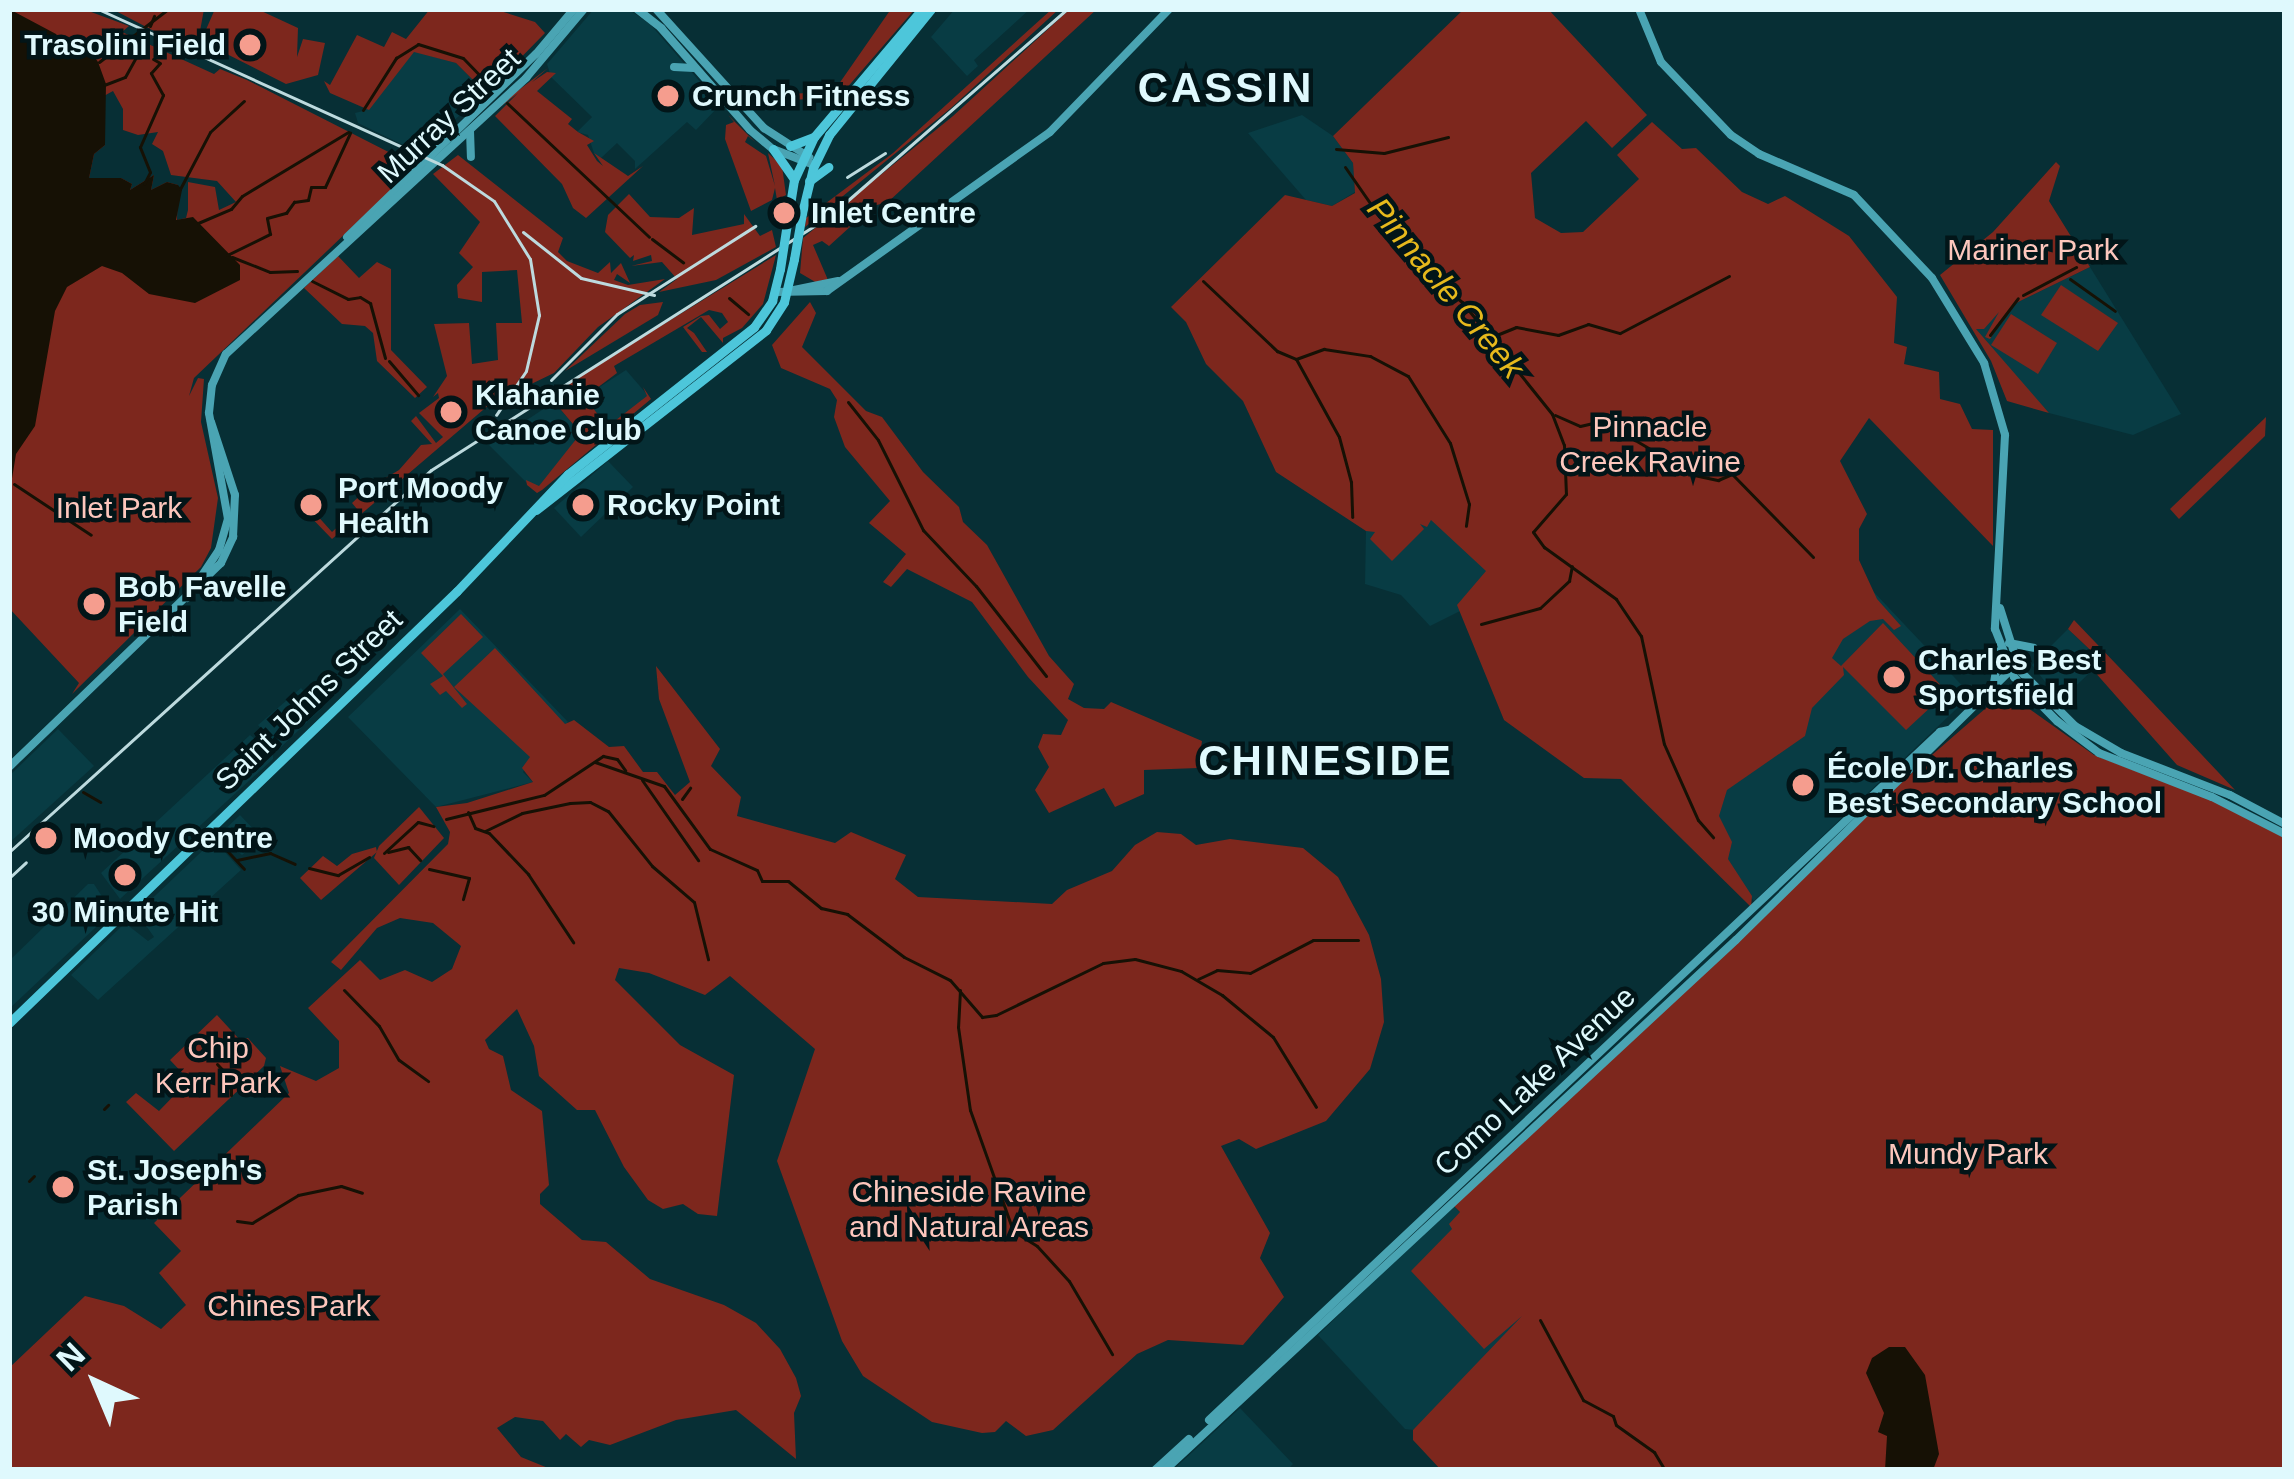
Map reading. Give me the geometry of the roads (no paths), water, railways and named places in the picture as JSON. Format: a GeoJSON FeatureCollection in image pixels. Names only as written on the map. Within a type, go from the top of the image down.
{"type":"FeatureCollection","features":[{"type":"Feature","properties":{"kind":"main road","name":"Murray Street"},"geometry":{"type":"LineString","coordinates":[[9,767],[221,562],[236,520],[232,481],[211,422],[212,385],[226,354],[536,53],[574,9]]}},
{"type":"Feature","properties":{"kind":"main road","name":"Murray Street"},"geometry":{"type":"LineString","coordinates":[[338,248],[549,54],[584,9]]}},
{"type":"Feature","properties":{"kind":"main road"},"geometry":{"type":"LineString","coordinates":[[638,9],[772,148],[794,180]]}},
{"type":"Feature","properties":{"kind":"main road"},"geometry":{"type":"LineString","coordinates":[[656,9],[756,121],[809,160]]}},
{"type":"Feature","properties":{"kind":"main road"},"geometry":{"type":"LineString","coordinates":[[796,217],[814,137],[922,9]]}},
{"type":"Feature","properties":{"kind":"main road"},"geometry":{"type":"LineString","coordinates":[[809,160],[931,9]]}},
{"type":"Feature","properties":{"kind":"main road"},"geometry":{"type":"LineString","coordinates":[[782,291],[839,280],[1065,120],[1169,9]]}},
{"type":"Feature","properties":{"kind":"main road"},"geometry":{"type":"LineString","coordinates":[[1640,9],[1661,62],[1726,130],[1759,154],[1850,192],[1929,274],[1988,371],[2004,423],[1999,604],[2004,646],[2029,694],[2099,753],[2212,797],[2285,834]]}},
{"type":"Feature","properties":{"kind":"main road"},"geometry":{"type":"LineString","coordinates":[[674,67],[695,68]]}},
{"type":"Feature","properties":{"kind":"main road"},"geometry":{"type":"LineString","coordinates":[[809,160],[826,122]]}},
{"type":"Feature","properties":{"kind":"main road"},"geometry":{"type":"LineString","coordinates":[[470,130],[471,157]]}},
{"type":"Feature","properties":{"kind":"main road"},"geometry":{"type":"LineString","coordinates":[[790,146],[814,137]]}},
{"type":"Feature","properties":{"kind":"main road"},"geometry":{"type":"LineString","coordinates":[[772,148],[809,160]]}},
{"type":"Feature","properties":{"kind":"main road"},"geometry":{"type":"LineString","coordinates":[[809,182],[833,166],[821,149]]}},
{"type":"Feature","properties":{"kind":"main road","name":"Saint Johns Street"},"geometry":{"type":"LineString","coordinates":[[782,291],[796,217],[794,180],[809,160]]}},
{"type":"Feature","properties":{"kind":"main road","name":"Saint Johns Street"},"geometry":{"type":"LineString","coordinates":[[9,1023],[600,445],[754,327],[782,291],[796,217],[809,182],[809,160]]}},
{"type":"Feature","properties":{"kind":"main road"},"geometry":{"type":"LineString","coordinates":[[2004,646],[2034,648]]}},
{"type":"Feature","properties":{"kind":"main road"},"geometry":{"type":"LineString","coordinates":[[2004,646],[1992,688],[2029,694]]}},
{"type":"Feature","properties":{"kind":"main road"},"geometry":{"type":"LineString","coordinates":[[2013,668],[2092,738],[2285,824]]}},
{"type":"Feature","properties":{"kind":"main road","name":"Como Lake Avenue"},"geometry":{"type":"LineString","coordinates":[[1165,1470],[1731,945],[1931,754],[2013,668]]}},
{"type":"Feature","properties":{"kind":"main road","name":"Como Lake Avenue"},"geometry":{"type":"LineString","coordinates":[[1155,1470],[1940,732],[1949,730]]}},
{"type":"Feature","properties":{"kind":"waterway"},"geometry":{"type":"LineString","coordinates":[[99,62],[168,9]]}},
{"type":"Feature","properties":{"kind":"waterway"},"geometry":{"type":"LineString","coordinates":[[150,26],[154,16]]}},
{"type":"Feature","properties":{"kind":"waterway"},"geometry":{"type":"LineString","coordinates":[[363,110],[396,58],[418,44],[463,58],[491,87]]}},
{"type":"Feature","properties":{"kind":"waterway"},"geometry":{"type":"LineString","coordinates":[[104,85],[125,77],[139,52]]}},
{"type":"Feature","properties":{"kind":"waterway"},"geometry":{"type":"LineString","coordinates":[[144,184],[150,172],[140,147],[163,95],[151,73],[160,63],[153,59]]}},
{"type":"Feature","properties":{"kind":"waterway"},"geometry":{"type":"LineString","coordinates":[[180,189],[210,132],[244,101]]}},
{"type":"Feature","properties":{"kind":"waterway"},"geometry":{"type":"LineString","coordinates":[[507,103],[649,237]]}},
{"type":"Feature","properties":{"kind":"waterway"},"geometry":{"type":"LineString","coordinates":[[198,223],[231,209],[242,196],[348,132]]}},
{"type":"Feature","properties":{"kind":"waterway"},"geometry":{"type":"LineString","coordinates":[[227,255],[270,234],[267,218],[286,213],[294,202],[308,200],[311,187],[325,187],[350,133]]}},
{"type":"Feature","properties":{"kind":"waterway","name":"Pinnacle Creek"},"geometry":{"type":"LineString","coordinates":[[1336,149],[1384,153],[1448,137]]}},
{"type":"Feature","properties":{"kind":"waterway","name":"Pinnacle Creek"},"geometry":{"type":"LineString","coordinates":[[1345,167],[1379,216],[1429,275],[1462,302],[1552,414],[1564,445],[1566,494],[1533,532],[1544,547],[1616,599],[1641,636],[1664,744],[1698,820],[1713,837]]}},
{"type":"Feature","properties":{"kind":"waterway"},"geometry":{"type":"LineString","coordinates":[[652,239],[683,262]]}},
{"type":"Feature","properties":{"kind":"waterway"},"geometry":{"type":"LineString","coordinates":[[232,257],[270,272],[297,271]]}},
{"type":"Feature","properties":{"kind":"waterway"},"geometry":{"type":"LineString","coordinates":[[2023,295],[2076,267]]}},
{"type":"Feature","properties":{"kind":"waterway"},"geometry":{"type":"LineString","coordinates":[[1494,336],[1516,327],[1558,335],[1588,324],[1620,333],[1729,276]]}},
{"type":"Feature","properties":{"kind":"waterway"},"geometry":{"type":"LineString","coordinates":[[2070,279],[2115,311]]}},
{"type":"Feature","properties":{"kind":"waterway"},"geometry":{"type":"LineString","coordinates":[[312,281],[348,299],[360,297],[370,303],[385,358]]}},
{"type":"Feature","properties":{"kind":"waterway"},"geometry":{"type":"LineString","coordinates":[[1203,281],[1277,351],[1296,359],[1324,349],[1370,356],[1408,376],[1450,443],[1469,504],[1466,526]]}},
{"type":"Feature","properties":{"kind":"waterway"},"geometry":{"type":"LineString","coordinates":[[729,298],[748,314]]}},
{"type":"Feature","properties":{"kind":"waterway"},"geometry":{"type":"LineString","coordinates":[[1990,335],[2018,298]]}},
{"type":"Feature","properties":{"kind":"waterway"},"geometry":{"type":"LineString","coordinates":[[1296,359],[1339,437],[1351,482],[1352,517]]}},
{"type":"Feature","properties":{"kind":"waterway"},"geometry":{"type":"LineString","coordinates":[[389,361],[418,395]]}},
{"type":"Feature","properties":{"kind":"waterway"},"geometry":{"type":"LineString","coordinates":[[848,402],[878,440],[923,530],[976,586],[1046,676]]}},
{"type":"Feature","properties":{"kind":"waterway"},"geometry":{"type":"LineString","coordinates":[[1555,415],[1580,426],[1619,417],[1630,425],[1635,440],[1694,475],[1718,480],[1732,474],[1813,557]]}},
{"type":"Feature","properties":{"kind":"waterway"},"geometry":{"type":"LineString","coordinates":[[14,484],[91,535]]}},
{"type":"Feature","properties":{"kind":"waterway"},"geometry":{"type":"LineString","coordinates":[[1481,624],[1540,608],[1569,581],[1572,566]]}},
{"type":"Feature","properties":{"kind":"waterway"},"geometry":{"type":"LineString","coordinates":[[446,819],[544,795],[603,756],[617,759],[625,770]]}},
{"type":"Feature","properties":{"kind":"waterway"},"geometry":{"type":"LineString","coordinates":[[595,762],[664,786],[710,849],[757,870],[762,881],[788,881],[821,908],[847,914],[904,957],[950,980],[982,1017],[996,1015],[1103,963],[1135,959],[1181,971],[1222,995],[1273,1037],[1316,1107]]}},
{"type":"Feature","properties":{"kind":"waterway"},"geometry":{"type":"LineString","coordinates":[[642,780],[698,860]]}},
{"type":"Feature","properties":{"kind":"waterway"},"geometry":{"type":"LineString","coordinates":[[682,799],[690,788]]}},
{"type":"Feature","properties":{"kind":"waterway"},"geometry":{"type":"LineString","coordinates":[[83,792],[100,802]]}},
{"type":"Feature","properties":{"kind":"waterway"},"geometry":{"type":"LineString","coordinates":[[485,831],[522,813],[570,803],[590,802],[608,811],[652,866],[694,902],[708,959]]}},
{"type":"Feature","properties":{"kind":"waterway"},"geometry":{"type":"LineString","coordinates":[[468,812],[475,828],[489,833],[528,874],[573,942]]}},
{"type":"Feature","properties":{"kind":"waterway"},"geometry":{"type":"LineString","coordinates":[[384,853],[418,822],[433,826]]}},
{"type":"Feature","properties":{"kind":"waterway"},"geometry":{"type":"LineString","coordinates":[[218,841],[244,869]]}},
{"type":"Feature","properties":{"kind":"waterway"},"geometry":{"type":"LineString","coordinates":[[388,852],[408,847],[420,860]]}},
{"type":"Feature","properties":{"kind":"waterway"},"geometry":{"type":"LineString","coordinates":[[237,860],[270,853],[295,864]]}},
{"type":"Feature","properties":{"kind":"waterway"},"geometry":{"type":"LineString","coordinates":[[309,868],[338,875],[369,857]]}},
{"type":"Feature","properties":{"kind":"waterway"},"geometry":{"type":"LineString","coordinates":[[429,869],[469,878],[463,899]]}},
{"type":"Feature","properties":{"kind":"waterway"},"geometry":{"type":"LineString","coordinates":[[1198,979],[1217,970],[1250,973],[1313,940],[1358,940]]}},
{"type":"Feature","properties":{"kind":"waterway"},"geometry":{"type":"LineString","coordinates":[[344,990],[379,1026],[399,1060],[428,1081]]}},
{"type":"Feature","properties":{"kind":"waterway"},"geometry":{"type":"LineString","coordinates":[[960,990],[958,1027],[970,1110],[1013,1231],[1037,1246],[1069,1281],[1112,1354]]}},
{"type":"Feature","properties":{"kind":"waterway"},"geometry":{"type":"LineString","coordinates":[[217,1064],[231,1079],[231,1095]]}},
{"type":"Feature","properties":{"kind":"waterway"},"geometry":{"type":"LineString","coordinates":[[104,1109],[108,1105]]}},
{"type":"Feature","properties":{"kind":"waterway"},"geometry":{"type":"LineString","coordinates":[[29,1181],[34,1176]]}},
{"type":"Feature","properties":{"kind":"waterway"},"geometry":{"type":"LineString","coordinates":[[237,1221],[252,1223],[298,1195],[341,1186],[362,1193]]}},
{"type":"Feature","properties":{"kind":"waterway"},"geometry":{"type":"LineString","coordinates":[[1540,1320],[1583,1400],[1613,1416],[1616,1425],[1654,1452],[1665,1470]]}},
{"type":"Feature","properties":{"kind":"railway"},"geometry":{"type":"LineString","coordinates":[[98,9],[442,165],[494,201],[530,259],[539,315],[526,371],[496,415]]}},
{"type":"Feature","properties":{"kind":"railway"},"geometry":{"type":"LineString","coordinates":[[9,852],[431,470],[831,215],[1067,9]]}},
{"type":"Feature","properties":{"kind":"railway"},"geometry":{"type":"LineString","coordinates":[[847,177],[885,153]]}},
{"type":"Feature","properties":{"kind":"railway"},"geometry":{"type":"LineString","coordinates":[[551,380],[617,314],[755,226]]}},
{"type":"Feature","properties":{"kind":"railway"},"geometry":{"type":"LineString","coordinates":[[523,232],[581,278],[654,295]]}},
{"type":"Feature","properties":{"kind":"railway"},"geometry":{"type":"LineString","coordinates":[[9,878],[26,862]]}},
{"type":"Feature","properties":{"kind":"place","name":"Trasolini Field"},"geometry":{"type":"Point","coordinates":[250,45]}},
{"type":"Feature","properties":{"kind":"place","name":"Crunch Fitness"},"geometry":{"type":"Point","coordinates":[668,96]}},
{"type":"Feature","properties":{"kind":"place","name":"Inlet Centre"},"geometry":{"type":"Point","coordinates":[784,213]}},
{"type":"Feature","properties":{"kind":"place","name":"Klahanie Canoe Club"},"geometry":{"type":"Point","coordinates":[451,412]}},
{"type":"Feature","properties":{"kind":"place","name":"Port Moody Health"},"geometry":{"type":"Point","coordinates":[311,505]}},
{"type":"Feature","properties":{"kind":"place","name":"Rocky Point"},"geometry":{"type":"Point","coordinates":[583,505]}},
{"type":"Feature","properties":{"kind":"place","name":"Bob Favelle Field"},"geometry":{"type":"Point","coordinates":[94,604]}},
{"type":"Feature","properties":{"kind":"place","name":"Charles Best Sportsfield"},"geometry":{"type":"Point","coordinates":[1894,677]}},
{"type":"Feature","properties":{"kind":"place","name":"École Dr. Charles Best Secondary School"},"geometry":{"type":"Point","coordinates":[1803,785]}},
{"type":"Feature","properties":{"kind":"place","name":"Moody Centre"},"geometry":{"type":"Point","coordinates":[46,838]}},
{"type":"Feature","properties":{"kind":"place","name":"30 Minute Hit"},"geometry":{"type":"Point","coordinates":[125,875]}},
{"type":"Feature","properties":{"kind":"place","name":"St. Joseph's Parish"},"geometry":{"type":"Point","coordinates":[63,1187]}},
{"type":"Feature","properties":{"kind":"district","name":"CASSIN"},"geometry":{"type":"Point","coordinates":[1226,88]}},
{"type":"Feature","properties":{"kind":"district","name":"CHINESIDE"},"geometry":{"type":"Point","coordinates":[1326,761]}},
{"type":"Feature","properties":{"kind":"park label","name":"Mariner Park"},"geometry":{"type":"Point","coordinates":[2033,250]}},
{"type":"Feature","properties":{"kind":"park label","name":"Pinnacle Creek Ravine"},"geometry":{"type":"Point","coordinates":[1650,444]}},
{"type":"Feature","properties":{"kind":"park label","name":"Inlet Park"},"geometry":{"type":"Point","coordinates":[119,508]}},
{"type":"Feature","properties":{"kind":"park label","name":"Chip Kerr Park"},"geometry":{"type":"Point","coordinates":[218,1065]}},
{"type":"Feature","properties":{"kind":"park label","name":"Mundy Park"},"geometry":{"type":"Point","coordinates":[1968,1154]}},
{"type":"Feature","properties":{"kind":"park label","name":"Chineside Ravine and Natural Areas"},"geometry":{"type":"Point","coordinates":[969,1209]}},
{"type":"Feature","properties":{"kind":"park label","name":"Chines Park"},"geometry":{"type":"Point","coordinates":[289,1306]}}]}
